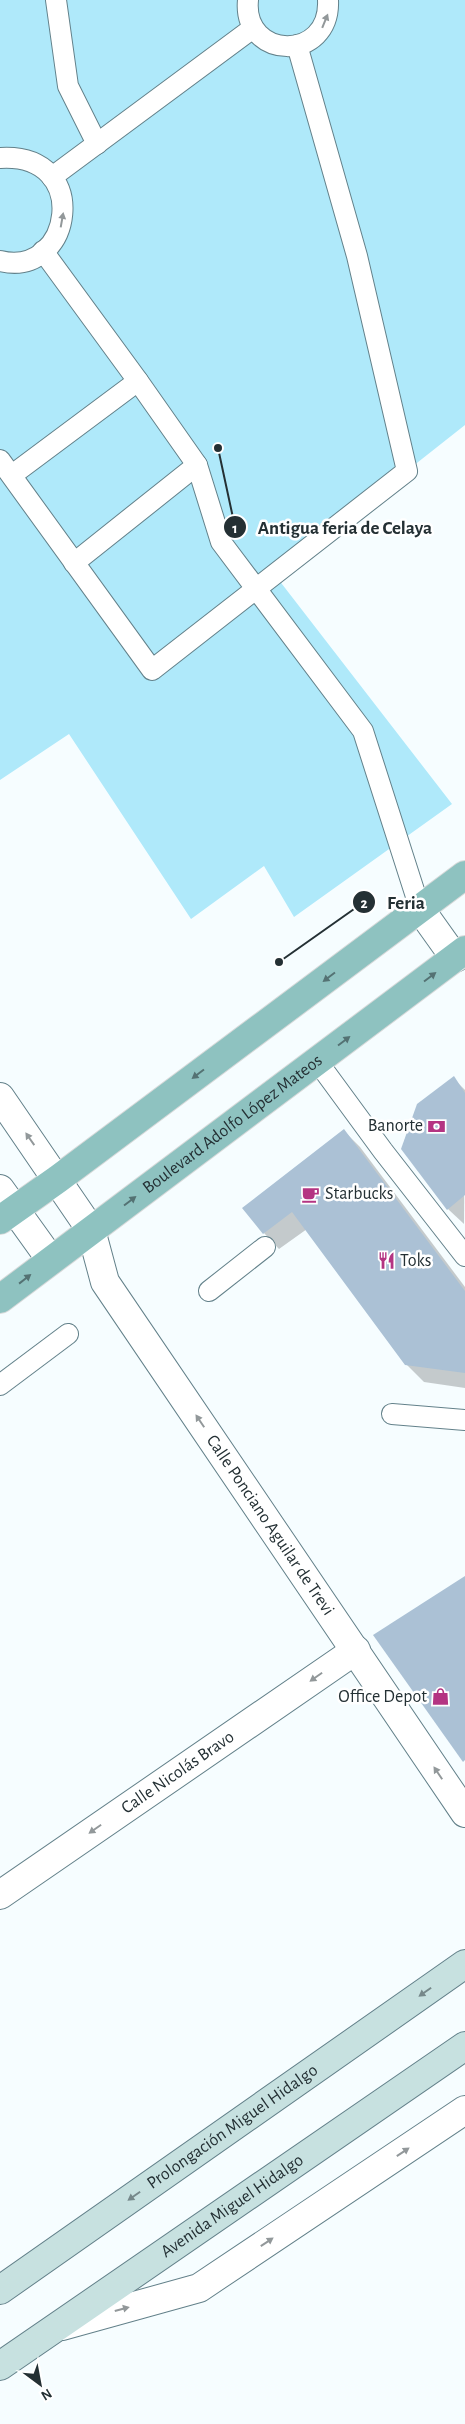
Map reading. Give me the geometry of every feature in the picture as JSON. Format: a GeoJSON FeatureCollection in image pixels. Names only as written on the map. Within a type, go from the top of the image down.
{"type":"FeatureCollection","features":[{"type":"Feature","properties":{"kind":"main road"},"geometry":{"type":"LineString","coordinates":[[5,1206],[58,1179],[465,874]]}},
{"type":"Feature","properties":{"kind":"main road","name":"Boulevard Adolfo López Mateos"},"geometry":{"type":"LineString","coordinates":[[0,1299],[317,1061],[462,960]]}},
{"type":"Feature","properties":{"kind":"street"},"geometry":{"type":"LineString","coordinates":[[420,909],[462,960]]}},
{"type":"Feature","properties":{"kind":"street","name":"Calle Ponciano Aguilar de Trevi"},"geometry":{"type":"LineString","coordinates":[[0,1097],[58,1179],[91,1230],[105,1282],[356,1650],[465,1814]]}},
{"type":"Feature","properties":{"kind":"street"},"geometry":{"type":"LineString","coordinates":[[5,1206],[51,1260]]}},
{"type":"Feature","properties":{"kind":"street","name":"Calle Nicolás Bravo"},"geometry":{"type":"LineString","coordinates":[[0,1895],[356,1650]]}},
{"type":"Feature","properties":{"kind":"street","name":"Prolongación Miguel Hidalgo"},"geometry":{"type":"LineString","coordinates":[[0,2290],[465,1964]]}},
{"type":"Feature","properties":{"kind":"street","name":"Avenida Miguel Hidalgo"},"geometry":{"type":"LineString","coordinates":[[0,2366],[465,2046]]}},
{"type":"Feature","properties":{"kind":"street"},"geometry":{"type":"LineString","coordinates":[[58,2327],[199,2288],[465,2110]]}},
{"type":"Feature","properties":{"kind":"lane"},"geometry":{"type":"LineString","coordinates":[[56,0],[68,86],[97,144]]}},
{"type":"Feature","properties":{"kind":"lane"},"geometry":{"type":"LineString","coordinates":[[248,0],[248,16],[253,28],[264,39],[276,45],[297,45],[316,36],[325,24],[329,10],[328,0]]}},
{"type":"Feature","properties":{"kind":"lane"},"geometry":{"type":"LineString","coordinates":[[52,177],[253,28]]}},
{"type":"Feature","properties":{"kind":"lane"},"geometry":{"type":"LineString","coordinates":[[138,380],[6,468],[152,670],[257,590],[407,471],[356,256],[297,45]]}},
{"type":"Feature","properties":{"kind":"lane"},"geometry":{"type":"LineString","coordinates":[[0,158],[15,157],[31,161],[45,169],[52,177],[63,197],[64,214],[60,230],[43,252],[23,261],[0,261]]}},
{"type":"Feature","properties":{"kind":"lane"},"geometry":{"type":"LineString","coordinates":[[43,252],[138,380],[197,465],[221,542],[363,731],[420,909]]}},
{"type":"Feature","properties":{"kind":"lane"},"geometry":{"type":"LineString","coordinates":[[74,563],[197,465]]}},
{"type":"Feature","properties":{"kind":"lane"},"geometry":{"type":"LineString","coordinates":[[317,1061],[383,1151],[465,1256]]}},
{"type":"Feature","properties":{"kind":"lane"},"geometry":{"type":"LineString","coordinates":[[209,1291],[265,1247]]}},
{"type":"Feature","properties":{"kind":"lane"},"geometry":{"type":"LineString","coordinates":[[0,1385],[68,1334]]}},
{"type":"Feature","properties":{"kind":"lane"},"geometry":{"type":"LineString","coordinates":[[392,1414],[465,1420]]}},
{"type":"Feature","properties":{"kind":"shaded area"},"geometry":{"type":"Polygon","coordinates":[[[0,0],[465,0],[465,425],[275,575],[452,804],[294,917],[264,866],[191,919],[69,734],[0,780],[0,0]]]}},
{"type":"Feature","properties":{"kind":"building","name":"Banorte"},"geometry":{"type":"Polygon","coordinates":[[[454,1076],[465,1093],[465,1195],[447,1210],[401,1149],[417,1104],[454,1076]]]}},
{"type":"Feature","properties":{"kind":"building","name":"Toks"},"geometry":{"type":"Polygon","coordinates":[[[344,1129],[465,1291],[465,1373],[405,1365],[292,1212],[263,1234],[242,1208],[344,1129]]]}},
{"type":"Feature","properties":{"kind":"building","name":"Office Depot"},"geometry":{"type":"Polygon","coordinates":[[[465,1576],[465,1760],[463,1762],[373,1635],[465,1576]]]}},
{"type":"Feature","properties":{"kind":"place","name":"Antigua feria de Celaya"},"geometry":{"type":"Point","coordinates":[218,448]}},
{"type":"Feature","properties":{"kind":"place","name":"Feria"},"geometry":{"type":"Point","coordinates":[279,962]}},
{"type":"Feature","properties":{"kind":"place","name":"Banorte"},"geometry":{"type":"Point","coordinates":[437,1126]}},
{"type":"Feature","properties":{"kind":"place","name":"Starbucks"},"geometry":{"type":"Point","coordinates":[311,1194]}},
{"type":"Feature","properties":{"kind":"place","name":"Toks"},"geometry":{"type":"Point","coordinates":[386,1261]}},
{"type":"Feature","properties":{"kind":"place","name":"Office Depot"},"geometry":{"type":"Point","coordinates":[441,1697]}}]}
